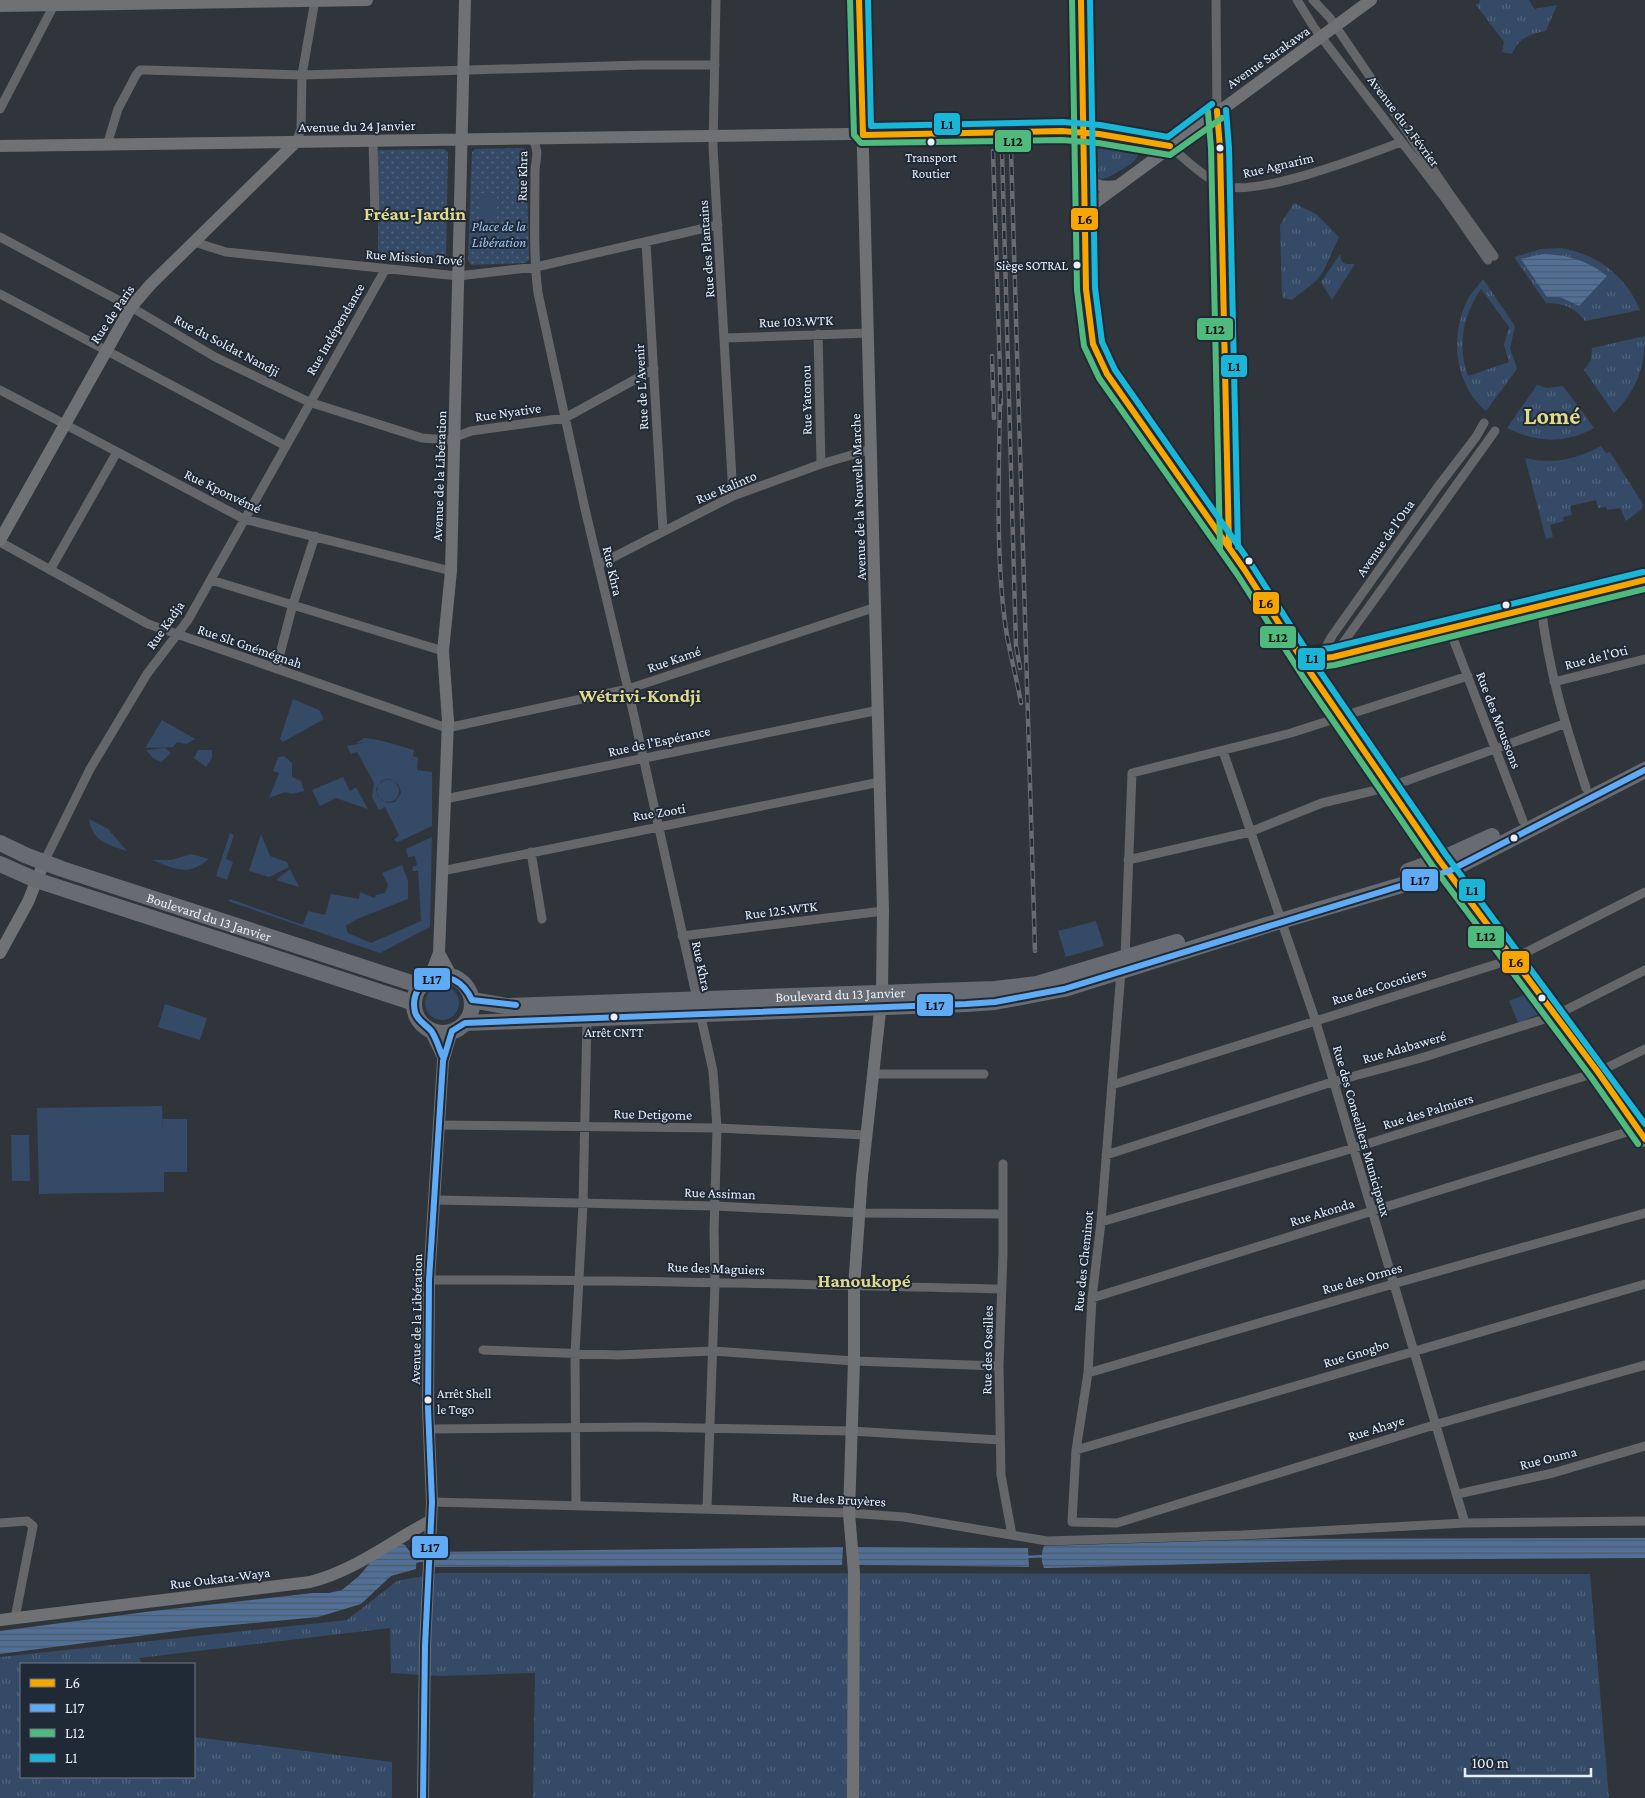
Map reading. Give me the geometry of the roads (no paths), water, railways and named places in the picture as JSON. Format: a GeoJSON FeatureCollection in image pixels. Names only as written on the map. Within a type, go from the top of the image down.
{"type":"FeatureCollection","features":[{"type":"Feature","properties":{"kind":"highway","name":"Boulevard du 13 Janvier"},"geometry":{"type":"LineString","coordinates":[[1444,866],[1523,821],[1645,758]]}},
{"type":"Feature","properties":{"kind":"highway","name":"Boulevard du 13 Janvier"},"geometry":{"type":"LineString","coordinates":[[472,1000],[506,1006],[697,1006],[880,1001],[1022,987],[1123,965],[1444,866],[1645,770]]}},
{"type":"Feature","properties":{"kind":"highway","name":"Boulevard du 13 Janvier"},"geometry":{"type":"LineString","coordinates":[[0,843],[44,862],[262,934],[425,983]]}},
{"type":"Feature","properties":{"kind":"highway","name":"Boulevard du 13 Janvier"},"geometry":{"type":"LineString","coordinates":[[0,864],[36,880],[414,1003]]}},
{"type":"Feature","properties":{"kind":"highway"},"geometry":{"type":"LineString","coordinates":[[1444,866],[1554,1016],[1643,1131]]}},
{"type":"Feature","properties":{"kind":"highway"},"geometry":{"type":"LineString","coordinates":[[257,952],[262,934]]}},
{"type":"Feature","properties":{"kind":"highway"},"geometry":{"type":"LineString","coordinates":[[436,976],[452,977],[464,984],[472,1000],[472,1008],[459,1027],[437,1032],[430,1030],[418,1019],[414,1003],[425,983],[436,976]]}},
{"type":"Feature","properties":{"kind":"highway","name":"Boulevard du 13 Janvier"},"geometry":{"type":"LineString","coordinates":[[459,1027],[588,1020],[697,1006]]}},
{"type":"Feature","properties":{"kind":"street"},"geometry":{"type":"LineString","coordinates":[[296,142],[301,129],[302,75],[315,0]]}},
{"type":"Feature","properties":{"kind":"street"},"geometry":{"type":"LineString","coordinates":[[0,6],[55,3],[367,0]]}},
{"type":"Feature","properties":{"kind":"street","name":"Avenue de la Libération"},"geometry":{"type":"LineString","coordinates":[[439,953],[447,728],[443,651],[451,571],[465,70],[465,0]]}},
{"type":"Feature","properties":{"kind":"street","name":"Rue des Plantains"},"geometry":{"type":"LineString","coordinates":[[716,0],[714,137],[733,496]]}},
{"type":"Feature","properties":{"kind":"street","name":"Avenue de la Nouvelle Marche"},"geometry":{"type":"LineString","coordinates":[[853,1798],[854,1567],[849,1513],[854,1360],[854,1287],[866,1135],[880,1001],[883,911],[859,0]]}},
{"type":"Feature","properties":{"kind":"street"},"geometry":{"type":"LineString","coordinates":[[1080,0],[1082,132],[1085,150],[1086,289],[1091,333],[1097,354],[1120,394],[1229,547],[1312,675],[1444,866]]}},
{"type":"Feature","properties":{"kind":"street"},"geometry":{"type":"LineString","coordinates":[[1216,0],[1216,111],[1220,185],[1229,547]]}},
{"type":"Feature","properties":{"kind":"street","name":"Avenue du 2 Février"},"geometry":{"type":"LineString","coordinates":[[1297,0],[1322,38],[1491,258],[1335,28],[1315,3]]}},
{"type":"Feature","properties":{"kind":"street","name":"Avenue Sarakawa"},"geometry":{"type":"LineString","coordinates":[[1085,210],[1216,111],[1322,38],[1371,0]]}},
{"type":"Feature","properties":{"kind":"street"},"geometry":{"type":"LineString","coordinates":[[0,109],[55,3]]}},
{"type":"Feature","properties":{"kind":"street"},"geometry":{"type":"LineString","coordinates":[[1307,14],[1315,3]]}},
{"type":"Feature","properties":{"kind":"street"},"geometry":{"type":"LineString","coordinates":[[107,145],[118,109],[140,70],[302,75],[641,65],[715,65]]}},
{"type":"Feature","properties":{"kind":"street"},"geometry":{"type":"LineString","coordinates":[[863,135],[1082,132],[1138,141],[1160,142],[1170,146],[1220,185]]}},
{"type":"Feature","properties":{"kind":"street"},"geometry":{"type":"LineString","coordinates":[[1085,150],[1100,134]]}},
{"type":"Feature","properties":{"kind":"street","name":"Avenue du 24 Janvier"},"geometry":{"type":"LineString","coordinates":[[0,146],[863,135]]}},
{"type":"Feature","properties":{"kind":"street","name":"Rue Khra"},"geometry":{"type":"LineString","coordinates":[[533,140],[538,150],[534,168],[538,293],[713,1071],[717,1128],[715,1282],[707,1508]]}},
{"type":"Feature","properties":{"kind":"street"},"geometry":{"type":"LineString","coordinates":[[1138,141],[1142,149],[1141,168]]}},
{"type":"Feature","properties":{"kind":"street","name":"Rue de Paris"},"geometry":{"type":"LineString","coordinates":[[0,541],[105,350],[131,307],[296,142]]}},
{"type":"Feature","properties":{"kind":"street"},"geometry":{"type":"LineString","coordinates":[[373,142],[375,215]]}},
{"type":"Feature","properties":{"kind":"street","name":"Rue Agnarim"},"geometry":{"type":"LineString","coordinates":[[1220,185],[1241,189],[1292,178],[1401,142]]}},
{"type":"Feature","properties":{"kind":"street"},"geometry":{"type":"LineString","coordinates":[[1085,172],[1088,180],[1095,185],[1118,186]]}},
{"type":"Feature","properties":{"kind":"street","name":"Rue Mission Tové"},"geometry":{"type":"LineString","coordinates":[[194,242],[226,252],[385,270],[458,276],[536,267],[718,225]]}},
{"type":"Feature","properties":{"kind":"street","name":"Rue du Soldat Nandji"},"geometry":{"type":"LineString","coordinates":[[0,237],[131,307],[215,357],[309,402],[422,438],[438,441],[455,437]]}},
{"type":"Feature","properties":{"kind":"street","name":"Rue de L'Avenir"},"geometry":{"type":"LineString","coordinates":[[646,242],[662,531]]}},
{"type":"Feature","properties":{"kind":"street","name":"Rue Indépendance"},"geometry":{"type":"LineString","coordinates":[[309,402],[385,270]]}},
{"type":"Feature","properties":{"kind":"street"},"geometry":{"type":"LineString","coordinates":[[0,294],[284,445]]}},
{"type":"Feature","properties":{"kind":"street","name":"Rue 103.WTK"},"geometry":{"type":"LineString","coordinates":[[725,338],[868,333]]}},
{"type":"Feature","properties":{"kind":"street","name":"Rue Yatonou"},"geometry":{"type":"LineString","coordinates":[[818,334],[821,464]]}},
{"type":"Feature","properties":{"kind":"street"},"geometry":{"type":"LineString","coordinates":[[565,418],[654,369]]}},
{"type":"Feature","properties":{"kind":"street","name":"Rue Kponvémé"},"geometry":{"type":"LineString","coordinates":[[0,390],[244,519],[451,571]]}},
{"type":"Feature","properties":{"kind":"street","name":"Rue Kadja"},"geometry":{"type":"LineString","coordinates":[[44,862],[100,752],[147,674],[177,635],[211,580],[309,402]]}},
{"type":"Feature","properties":{"kind":"street","name":"Rue Nyative"},"geometry":{"type":"LineString","coordinates":[[455,437],[470,431],[565,418]]}},
{"type":"Feature","properties":{"kind":"street","name":"Avenue de l'Oua"},"geometry":{"type":"LineString","coordinates":[[1320,658],[1332,636],[1484,423]]}},
{"type":"Feature","properties":{"kind":"street","name":"Avenue de l'Oua"},"geometry":{"type":"LineString","coordinates":[[1333,657],[1495,431]]}},
{"type":"Feature","properties":{"kind":"street","name":"Rue Kalinto"},"geometry":{"type":"LineString","coordinates":[[598,566],[662,531],[733,496],[821,464],[872,449]]}},
{"type":"Feature","properties":{"kind":"street"},"geometry":{"type":"LineString","coordinates":[[50,570],[117,452]]}},
{"type":"Feature","properties":{"kind":"street"},"geometry":{"type":"LineString","coordinates":[[276,670],[293,604],[315,536]]}},
{"type":"Feature","properties":{"kind":"street","name":"Rue Slt Gnémégnah"},"geometry":{"type":"LineString","coordinates":[[0,541],[130,615],[177,635],[447,728]]}},
{"type":"Feature","properties":{"kind":"street"},"geometry":{"type":"LineString","coordinates":[[211,580],[443,651]]}},
{"type":"Feature","properties":{"kind":"street"},"geometry":{"type":"LineString","coordinates":[[1304,660],[1333,657],[1645,580]]}},
{"type":"Feature","properties":{"kind":"street"},"geometry":{"type":"LineString","coordinates":[[1541,605],[1546,646],[1564,724],[1586,788]]}},
{"type":"Feature","properties":{"kind":"street","name":"Rue Kamé"},"geometry":{"type":"LineString","coordinates":[[447,728],[628,690],[876,606]]}},
{"type":"Feature","properties":{"kind":"street","name":"Rue des Moussons"},"geometry":{"type":"LineString","coordinates":[[1449,628],[1523,821]]}},
{"type":"Feature","properties":{"kind":"street"},"geometry":{"type":"LineString","coordinates":[[1312,675],[1333,657]]}},
{"type":"Feature","properties":{"kind":"street","name":"Rue de l'Oti"},"geometry":{"type":"LineString","coordinates":[[1554,682],[1645,659]]}},
{"type":"Feature","properties":{"kind":"street"},"geometry":{"type":"LineString","coordinates":[[1223,750],[1341,718],[1468,676]]}},
{"type":"Feature","properties":{"kind":"street","name":"Rue de l'Espérance"},"geometry":{"type":"LineString","coordinates":[[445,799],[879,710]]}},
{"type":"Feature","properties":{"kind":"street"},"geometry":{"type":"LineString","coordinates":[[1128,860],[1250,832],[1322,804],[1389,787],[1564,724]]}},
{"type":"Feature","properties":{"kind":"street","name":"Rue des Conseillers Municipaux"},"geometry":{"type":"LineString","coordinates":[[1223,750],[1315,1020],[1434,1425],[1458,1494],[1465,1523]]}},
{"type":"Feature","properties":{"kind":"street","name":"Rue des Cheminot"},"geometry":{"type":"LineString","coordinates":[[1117,1523],[1072,1522],[1076,1450],[1088,1374],[1092,1298],[1101,1222],[1123,965],[1132,773],[1223,750]]}},
{"type":"Feature","properties":{"kind":"street","name":"Rue Zooti"},"geometry":{"type":"LineString","coordinates":[[442,871],[880,782]]}},
{"type":"Feature","properties":{"kind":"street"},"geometry":{"type":"LineString","coordinates":[[531,852],[542,918]]}},
{"type":"Feature","properties":{"kind":"street"},"geometry":{"type":"LineString","coordinates":[[0,953],[28,902],[44,862]]}},
{"type":"Feature","properties":{"kind":"street","name":"Rue des Cocotiers"},"geometry":{"type":"LineString","coordinates":[[1112,1085],[1513,959],[1645,892]]}},
{"type":"Feature","properties":{"kind":"street","name":"Rue 125.WTK"},"geometry":{"type":"LineString","coordinates":[[682,936],[883,911]]}},
{"type":"Feature","properties":{"kind":"street"},"geometry":{"type":"LineString","coordinates":[[439,953],[452,977]]}},
{"type":"Feature","properties":{"kind":"street"},"geometry":{"type":"LineString","coordinates":[[425,983],[439,953]]}},
{"type":"Feature","properties":{"kind":"street","name":"Rue Adabaweré"},"geometry":{"type":"LineString","coordinates":[[1106,1155],[1332,1082],[1421,1058],[1554,1016],[1645,970]]}},
{"type":"Feature","properties":{"kind":"street"},"geometry":{"type":"LineString","coordinates":[[576,1505],[575,1353],[584,1204],[588,1020]]}},
{"type":"Feature","properties":{"kind":"street","name":"Avenue de la Libération"},"geometry":{"type":"LineString","coordinates":[[423,1798],[428,1552],[432,1502],[430,1280],[444,1057],[459,1027]]}},
{"type":"Feature","properties":{"kind":"street"},"geometry":{"type":"LineString","coordinates":[[430,1030],[444,1057]]}},
{"type":"Feature","properties":{"kind":"street","name":"Rue des Palmiers"},"geometry":{"type":"LineString","coordinates":[[1101,1222],[1354,1148],[1598,1072],[1645,1049]]}},
{"type":"Feature","properties":{"kind":"street"},"geometry":{"type":"LineString","coordinates":[[872,1074],[984,1074]]}},
{"type":"Feature","properties":{"kind":"street","name":"Rue Detigome"},"geometry":{"type":"LineString","coordinates":[[439,1125],[717,1128],[866,1135]]}},
{"type":"Feature","properties":{"kind":"street","name":"Rue Akonda"},"geometry":{"type":"LineString","coordinates":[[1092,1298],[1371,1211],[1643,1131]]}},
{"type":"Feature","properties":{"kind":"street","name":"Rue des Oseilles"},"geometry":{"type":"LineString","coordinates":[[1003,1164],[999,1366],[1000,1440],[1001,1475],[1012,1535]]}},
{"type":"Feature","properties":{"kind":"street","name":"Rue Assiman"},"geometry":{"type":"LineString","coordinates":[[435,1200],[715,1206],[859,1213],[1003,1214]]}},
{"type":"Feature","properties":{"kind":"street","name":"Rue des Ormes"},"geometry":{"type":"LineString","coordinates":[[1088,1374],[1393,1284],[1645,1214]]}},
{"type":"Feature","properties":{"kind":"street","name":"Rue des Maguiers"},"geometry":{"type":"LineString","coordinates":[[430,1280],[715,1282],[854,1287],[1002,1289]]}},
{"type":"Feature","properties":{"kind":"street","name":"Rue Gnogbo"},"geometry":{"type":"LineString","coordinates":[[1076,1450],[1412,1350],[1645,1284]]}},
{"type":"Feature","properties":{"kind":"street"},"geometry":{"type":"LineString","coordinates":[[483,1350],[639,1355],[713,1351],[854,1360],[999,1366]]}},
{"type":"Feature","properties":{"kind":"street","name":"Rue Ahaye"},"geometry":{"type":"LineString","coordinates":[[1117,1523],[1434,1425],[1645,1365]]}},
{"type":"Feature","properties":{"kind":"street"},"geometry":{"type":"LineString","coordinates":[[430,1429],[576,1428],[851,1431],[1000,1440]]}},
{"type":"Feature","properties":{"kind":"street","name":"Rue Ouma"},"geometry":{"type":"LineString","coordinates":[[1458,1494],[1552,1473],[1645,1446]]}},
{"type":"Feature","properties":{"kind":"street","name":"Rue des Bruyères"},"geometry":{"type":"LineString","coordinates":[[432,1502],[849,1513],[904,1517],[1047,1541],[1242,1535],[1465,1523],[1645,1521]]}},
{"type":"Feature","properties":{"kind":"street"},"geometry":{"type":"LineString","coordinates":[[0,1523],[27,1521],[33,1526],[15,1618]]}},
{"type":"Feature","properties":{"kind":"street","name":"Rue Oukata-Waya"},"geometry":{"type":"LineString","coordinates":[[0,1620],[310,1582],[332,1577],[430,1521]]}},
{"type":"Feature","properties":{"kind":"waterway"},"geometry":{"type":"LineString","coordinates":[[1026,1557],[1045,1556]]}},
{"type":"Feature","properties":{"kind":"waterway"},"geometry":{"type":"LineString","coordinates":[[414,1562],[426,1560]]}},
{"type":"Feature","properties":{"kind":"railway"},"geometry":{"type":"LineString","coordinates":[[993,151],[1001,404]]}},
{"type":"Feature","properties":{"kind":"railway"},"geometry":{"type":"LineString","coordinates":[[1002,151],[1016,646],[1020,668]]}},
{"type":"Feature","properties":{"kind":"railway"},"geometry":{"type":"LineString","coordinates":[[1011,151],[1035,951]]}},
{"type":"Feature","properties":{"kind":"railway"},"geometry":{"type":"LineString","coordinates":[[992,356],[994,418]]}},
{"type":"Feature","properties":{"kind":"railway"},"geometry":{"type":"LineString","coordinates":[[1000,396],[999,548],[1003,608],[1021,703]]}},
{"type":"Feature","properties":{"kind":"place","name":"Transport Routier"},"geometry":{"type":"Point","coordinates":[931,142]}},
{"type":"Feature","properties":{"kind":"place","name":"Siège SOTRAL"},"geometry":{"type":"Point","coordinates":[1077,265]}},
{"type":"Feature","properties":{"kind":"place","name":"Arrêt CNTT"},"geometry":{"type":"Point","coordinates":[614,1017]}},
{"type":"Feature","properties":{"kind":"place","name":"Arrêt Shell le Togo"},"geometry":{"type":"Point","coordinates":[428,1400]}},
{"type":"Feature","properties":{"kind":"district","name":"Fréau-Jardin"},"geometry":{"type":"Point","coordinates":[415,213]}},
{"type":"Feature","properties":{"kind":"district","name":"Lomé"},"geometry":{"type":"Point","coordinates":[1552,415]}},
{"type":"Feature","properties":{"kind":"district","name":"Wétrivi-Kondji"},"geometry":{"type":"Point","coordinates":[640,695]}},
{"type":"Feature","properties":{"kind":"district","name":"Hanoukopé"},"geometry":{"type":"Point","coordinates":[864,1280]}},
{"type":"Feature","properties":{"kind":"park label","name":"Place de la Libération"},"geometry":{"type":"Point","coordinates":[499,234]}}]}
